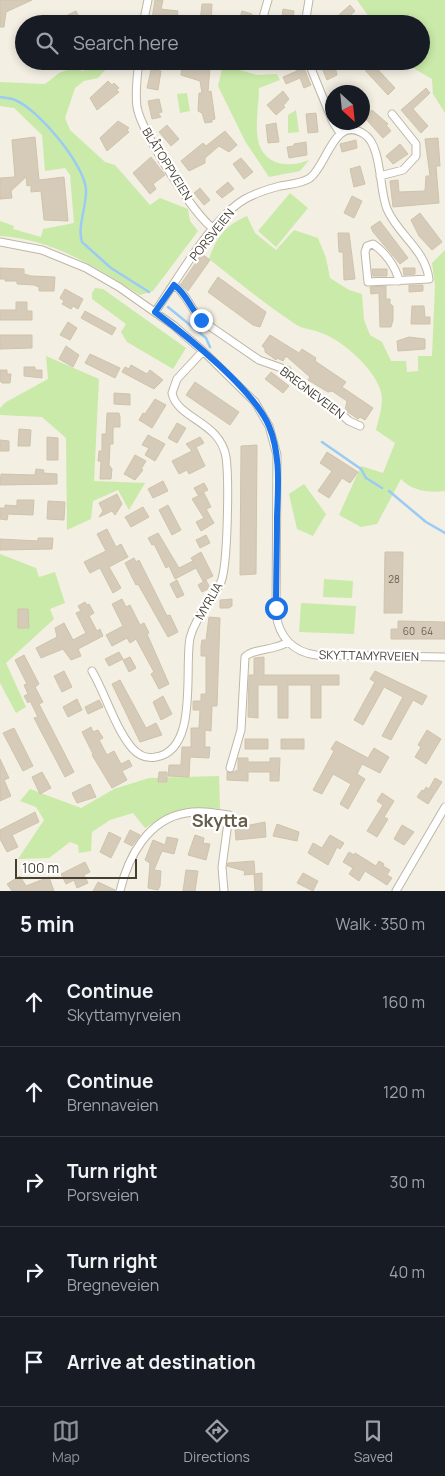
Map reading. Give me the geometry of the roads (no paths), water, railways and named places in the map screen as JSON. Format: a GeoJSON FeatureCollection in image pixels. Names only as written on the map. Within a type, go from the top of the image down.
{"type":"FeatureCollection","features":[{"type":"Feature","properties":{"kind":"street"},"geometry":{"type":"LineString","coordinates":[[145,15],[148,0]]}},
{"type":"Feature","properties":{"kind":"street"},"geometry":{"type":"LineString","coordinates":[[264,15],[268,0]]}},
{"type":"Feature","properties":{"kind":"street"},"geometry":{"type":"LineString","coordinates":[[306,15],[309,0]]}},
{"type":"Feature","properties":{"kind":"street","name":"BLÅTOPPVEIEN"},"geometry":{"type":"LineString","coordinates":[[139,70],[137,107],[142,125],[183,191],[204,220],[214,229]]}},
{"type":"Feature","properties":{"kind":"street"},"geometry":{"type":"LineString","coordinates":[[312,70],[325,102]]}},
{"type":"Feature","properties":{"kind":"street"},"geometry":{"type":"LineString","coordinates":[[380,176],[403,170],[416,156],[416,144],[392,114]]}},
{"type":"Feature","properties":{"kind":"street"},"geometry":{"type":"LineString","coordinates":[[338,130],[340,133],[356,131],[368,137],[380,176],[382,197],[389,213],[422,256],[428,269],[429,279],[399,281],[368,282],[365,252],[367,246],[373,244],[378,248],[397,271],[399,281]]}},
{"type":"Feature","properties":{"kind":"street","name":"PORSVEIEN"},"geometry":{"type":"LineString","coordinates":[[155,312],[214,229],[232,209],[250,197],[310,178],[319,169],[334,140],[340,133]]}},
{"type":"Feature","properties":{"kind":"street"},"geometry":{"type":"LineString","coordinates":[[0,242],[42,250],[73,262],[108,280],[155,312],[203,351],[250,397],[264,416],[273,436],[277,461],[276,614],[280,630],[288,642],[275,649],[252,652],[245,657],[241,730],[230,768]]}},
{"type":"Feature","properties":{"kind":"street","name":"BREGNEVEIEN"},"geometry":{"type":"LineString","coordinates":[[174,285],[184,292],[194,312],[201,320],[259,360],[287,370],[297,383],[333,407],[349,421],[360,426]]}},
{"type":"Feature","properties":{"kind":"street","name":"MYRLIA"},"geometry":{"type":"LineString","coordinates":[[92,671],[125,737],[136,753],[155,757],[164,755],[174,746],[180,737],[186,716],[188,652],[191,635],[197,621],[221,582],[225,560],[225,452],[216,435],[178,406],[172,393],[176,379],[203,351]]}},
{"type":"Feature","properties":{"kind":"street","name":"SKYTTAMYRVEIEN"},"geometry":{"type":"LineString","coordinates":[[288,642],[301,652],[316,655],[445,657]]}},
{"type":"Feature","properties":{"kind":"street"},"geometry":{"type":"LineString","coordinates":[[396,891],[445,806]]}},
{"type":"Feature","properties":{"kind":"street"},"geometry":{"type":"LineString","coordinates":[[120,891],[130,861],[150,830],[173,816],[186,813],[229,815],[222,868],[224,891]]}},
{"type":"Feature","properties":{"kind":"waterway"},"geometry":{"type":"LineString","coordinates":[[0,97],[15,100],[36,114],[58,138],[77,166],[86,189],[81,223],[82,242],[111,268],[149,292]]}},
{"type":"Feature","properties":{"kind":"waterway"},"geometry":{"type":"LineString","coordinates":[[168,307],[206,338],[210,347]]}},
{"type":"Feature","properties":{"kind":"waterway"},"geometry":{"type":"LineString","coordinates":[[322,442],[361,469],[366,478],[382,488]]}},
{"type":"Feature","properties":{"kind":"waterway"},"geometry":{"type":"LineString","coordinates":[[389,491],[426,522],[445,533]]}},
{"type":"Feature","properties":{"kind":"district","name":"Skytta"},"geometry":{"type":"Point","coordinates":[220,821]}}]}
